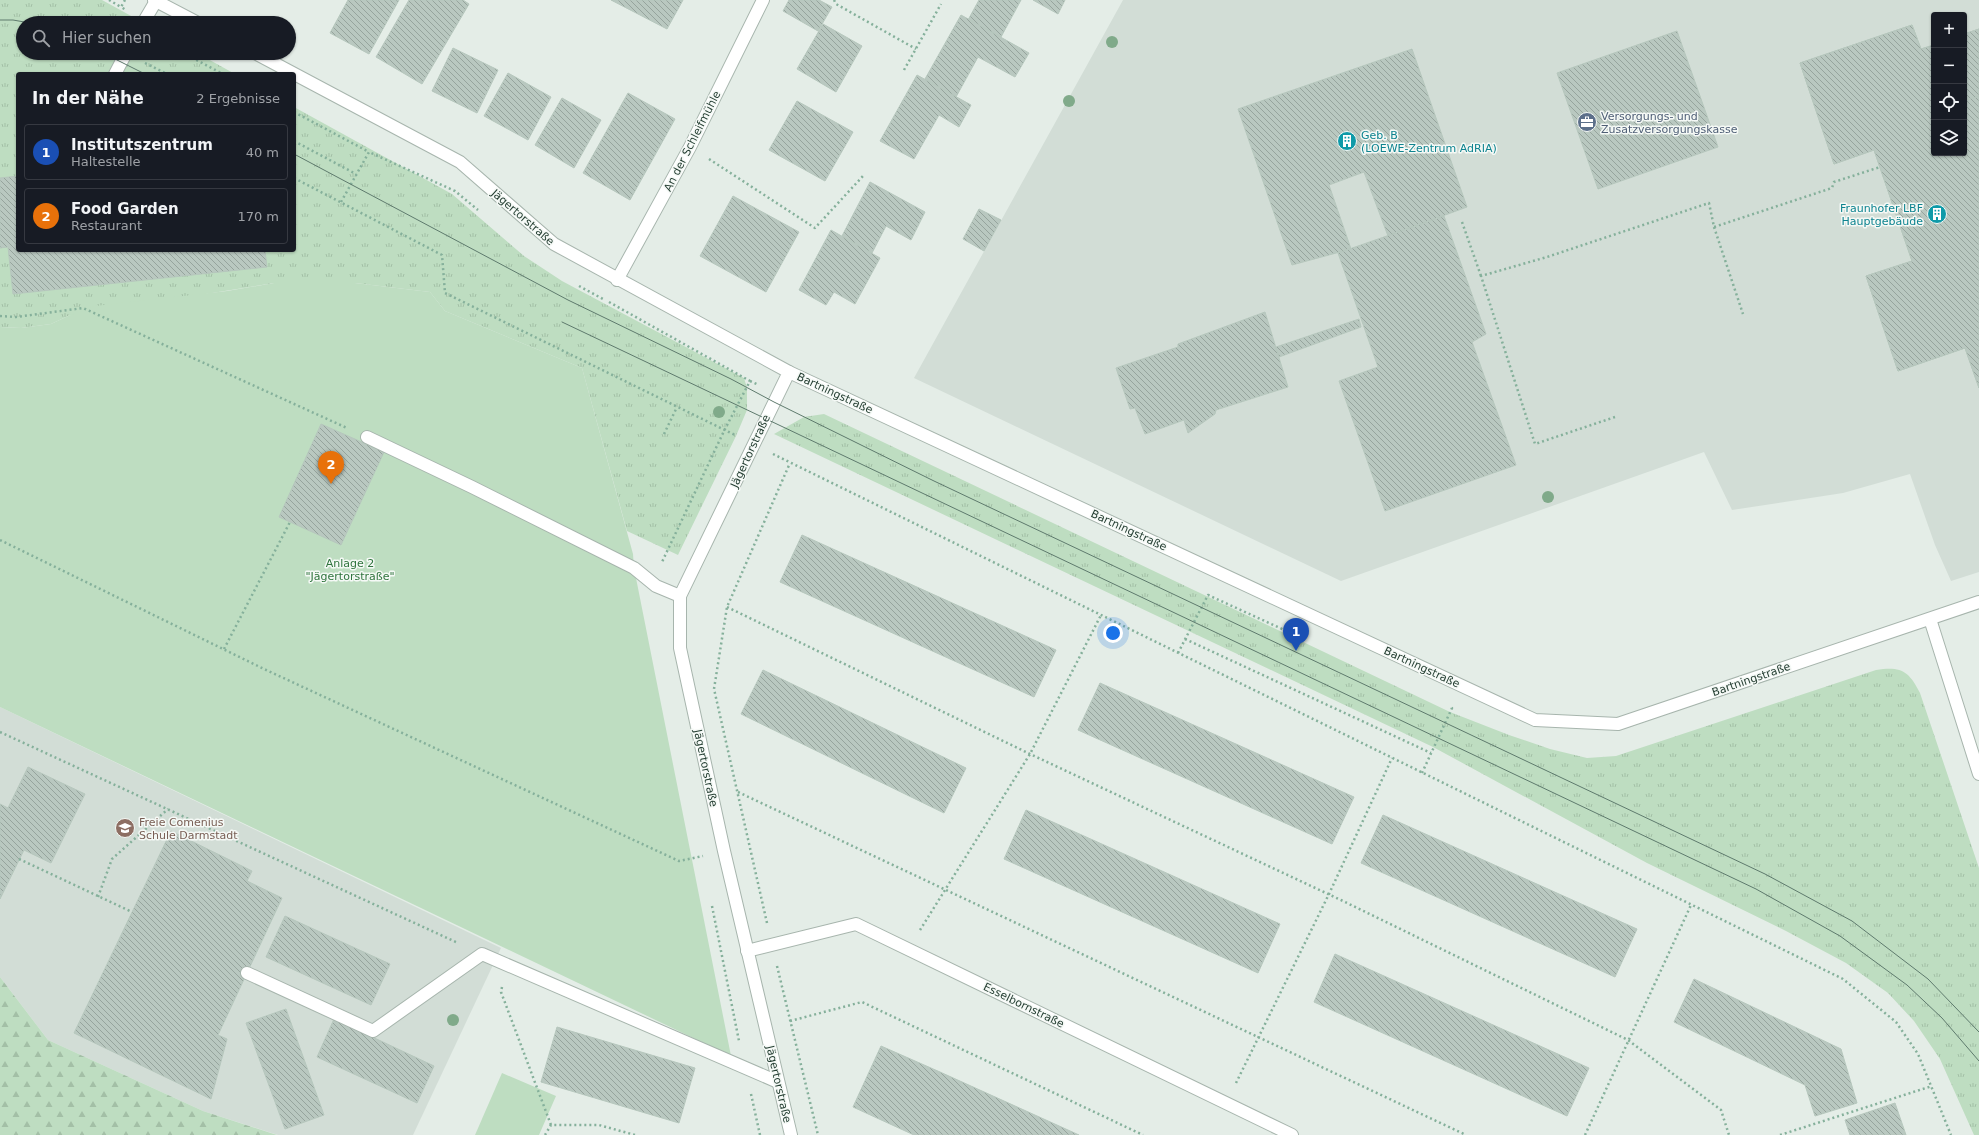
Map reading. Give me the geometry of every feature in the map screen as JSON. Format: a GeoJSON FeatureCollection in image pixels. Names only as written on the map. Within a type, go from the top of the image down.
{"type":"FeatureCollection","features":[{"type":"Feature","properties":{"kind":"street"},"geometry":{"type":"LineString","coordinates":[[147,16],[155,0],[185,16]]}},
{"type":"Feature","properties":{"kind":"street","name":"An der Schleifmühle"},"geometry":{"type":"LineString","coordinates":[[617,280],[690,147],[763,0]]}},
{"type":"Feature","properties":{"kind":"street"},"geometry":{"type":"LineString","coordinates":[[116,72],[122,60]]}},
{"type":"Feature","properties":{"kind":"street","name":"Jägertorstraße"},"geometry":{"type":"LineString","coordinates":[[267,60],[290,72]]}},
{"type":"Feature","properties":{"kind":"street","name":"Jägertorstraße"},"geometry":{"type":"LineString","coordinates":[[296,75],[460,162],[554,244],[617,280],[789,372],[680,596],[680,648],[724,851],[791,1135]]}},
{"type":"Feature","properties":{"kind":"street","name":"Bartningstraße"},"geometry":{"type":"LineString","coordinates":[[789,372],[1535,720],[1618,724],[1979,602]]}},
{"type":"Feature","properties":{"kind":"street"},"geometry":{"type":"LineString","coordinates":[[367,437],[472,487],[634,568],[656,586],[680,596]]}},
{"type":"Feature","properties":{"kind":"street"},"geometry":{"type":"LineString","coordinates":[[1930,619],[1979,774]]}},
{"type":"Feature","properties":{"kind":"street","name":"Esselbornstraße"},"geometry":{"type":"LineString","coordinates":[[747,951],[856,924],[1292,1135]]}},
{"type":"Feature","properties":{"kind":"street"},"geometry":{"type":"LineString","coordinates":[[247,972],[373,1031],[482,954],[778,1082]]}},
{"type":"Feature","properties":{"kind":"path"},"geometry":{"type":"LineString","coordinates":[[109,0],[121,7]]}},
{"type":"Feature","properties":{"kind":"path"},"geometry":{"type":"LineString","coordinates":[[834,0],[836,4],[916,49]]}},
{"type":"Feature","properties":{"kind":"path"},"geometry":{"type":"LineString","coordinates":[[904,70],[941,4]]}},
{"type":"Feature","properties":{"kind":"path"},"geometry":{"type":"LineString","coordinates":[[140,60],[163,72]]}},
{"type":"Feature","properties":{"kind":"path"},"geometry":{"type":"LineString","coordinates":[[197,60],[219,72]]}},
{"type":"Feature","properties":{"kind":"path"},"geometry":{"type":"LineString","coordinates":[[296,113],[369,152]]}},
{"type":"Feature","properties":{"kind":"path"},"geometry":{"type":"LineString","coordinates":[[296,142],[356,174]]}},
{"type":"Feature","properties":{"kind":"path"},"geometry":{"type":"LineString","coordinates":[[690,147],[815,228],[863,176]]}},
{"type":"Feature","properties":{"kind":"path"},"geometry":{"type":"LineString","coordinates":[[1714,227],[1832,188],[1834,182],[1880,166]]}},
{"type":"Feature","properties":{"kind":"path"},"geometry":{"type":"LineString","coordinates":[[296,179],[442,255],[445,293],[1843,979],[1868,997],[1896,1022],[1918,1054],[1951,1135]]}},
{"type":"Feature","properties":{"kind":"path"},"geometry":{"type":"LineString","coordinates":[[1481,276],[1547,257],[1709,203],[1714,227],[1744,314]]}},
{"type":"Feature","properties":{"kind":"path"},"geometry":{"type":"LineString","coordinates":[[1462,222],[1535,444],[1615,417]]}},
{"type":"Feature","properties":{"kind":"path"},"geometry":{"type":"LineString","coordinates":[[0,316],[16,317],[83,308],[367,437]]}},
{"type":"Feature","properties":{"kind":"path"},"geometry":{"type":"LineString","coordinates":[[664,434],[677,407]]}},
{"type":"Feature","properties":{"kind":"path"},"geometry":{"type":"LineString","coordinates":[[656,586],[660,568],[724,431]]}},
{"type":"Feature","properties":{"kind":"path"},"geometry":{"type":"LineString","coordinates":[[790,463],[727,607],[714,689],[772,945],[818,1135]]}},
{"type":"Feature","properties":{"kind":"path"},"geometry":{"type":"LineString","coordinates":[[224,649],[290,522]]}},
{"type":"Feature","properties":{"kind":"path"},"geometry":{"type":"LineString","coordinates":[[0,540],[224,649],[679,862],[724,851]]}},
{"type":"Feature","properties":{"kind":"path"},"geometry":{"type":"LineString","coordinates":[[1178,653],[1208,595],[1306,640]]}},
{"type":"Feature","properties":{"kind":"path"},"geometry":{"type":"LineString","coordinates":[[727,607],[1030,754],[1329,894],[1628,1040],[1721,1110],[1729,1135]]}},
{"type":"Feature","properties":{"kind":"path"},"geometry":{"type":"LineString","coordinates":[[909,950],[945,889],[1030,754],[1101,615]]}},
{"type":"Feature","properties":{"kind":"path"},"geometry":{"type":"LineString","coordinates":[[1185,639],[1431,753]]}},
{"type":"Feature","properties":{"kind":"path"},"geometry":{"type":"LineString","coordinates":[[1422,772],[1452,708],[1446,706]]}},
{"type":"Feature","properties":{"kind":"path"},"geometry":{"type":"LineString","coordinates":[[0,732],[482,954]]}},
{"type":"Feature","properties":{"kind":"path"},"geometry":{"type":"LineString","coordinates":[[1226,1103],[1329,894],[1392,758]]}},
{"type":"Feature","properties":{"kind":"path"},"geometry":{"type":"LineString","coordinates":[[738,792],[1466,1135]]}},
{"type":"Feature","properties":{"kind":"path"},"geometry":{"type":"LineString","coordinates":[[98,897],[112,859],[168,809]]}},
{"type":"Feature","properties":{"kind":"path"},"geometry":{"type":"LineString","coordinates":[[19,859],[132,912]]}},
{"type":"Feature","properties":{"kind":"path"},"geometry":{"type":"LineString","coordinates":[[1584,1135],[1691,905]]}},
{"type":"Feature","properties":{"kind":"path"},"geometry":{"type":"LineString","coordinates":[[506,964],[501,992],[551,1125]]}},
{"type":"Feature","properties":{"kind":"path"},"geometry":{"type":"LineString","coordinates":[[790,1021],[862,1002],[1143,1135]]}},
{"type":"Feature","properties":{"kind":"path"},"geometry":{"type":"LineString","coordinates":[[1780,1135],[1932,1086]]}},
{"type":"Feature","properties":{"kind":"path"},"geometry":{"type":"LineString","coordinates":[[545,1135],[551,1125]]}},
{"type":"Feature","properties":{"kind":"path"},"geometry":{"type":"LineString","coordinates":[[551,1125],[599,1125],[635,1135]]}},
{"type":"Feature","properties":{"kind":"shaded area"},"geometry":{"type":"Polygon","coordinates":[[[1123,0],[1979,0],[1979,572],[1951,581],[1935,545],[1910,474],[1843,493],[1732,510],[1704,452],[1341,581],[914,378],[1123,0]]]}},
{"type":"Feature","properties":{"kind":"shaded area","name":"Freie Comenius Schule Darmstadt"},"geometry":{"type":"Polygon","coordinates":[[[0,707],[501,948],[413,1135],[278,1135],[203,1111],[48,1040],[0,977],[0,707]]]}},
{"type":"Feature","properties":{"kind":"green space"},"geometry":{"type":"Polygon","coordinates":[[[0,0],[102,0],[131,16],[16,16],[16,60],[210,60],[231,72],[16,72],[16,252],[296,252],[296,108],[452,194],[524,256],[562,281],[744,378],[747,388],[747,410],[736,436],[678,555],[627,531],[582,368],[445,311],[430,292],[355,283],[274,283],[68,316],[51,324],[21,328],[0,327],[0,0]]]}},
{"type":"Feature","properties":{"kind":"green space","name":"Anlage 2 \"Jägertorstraße\""},"geometry":{"type":"Polygon","coordinates":[[[274,283],[355,283],[430,292],[445,311],[582,368],[633,554],[634,568],[731,1056],[0,707],[0,327],[21,328],[51,324],[95,306],[227,291],[274,283]]]}},
{"type":"Feature","properties":{"kind":"green space"},"geometry":{"type":"Polygon","coordinates":[[[824,414],[1450,712],[1550,749],[1587,758],[1616,756],[1876,670],[1892,669],[1908,675],[1920,693],[1979,868],[1979,1135],[1974,1135],[1940,1059],[1914,1021],[1888,993],[1846,963],[1786,931],[1647,863],[1433,747],[774,434],[804,417],[824,414]]]}},
{"type":"Feature","properties":{"kind":"green space"},"geometry":{"type":"Polygon","coordinates":[[[0,977],[48,1040],[203,1111],[277,1135],[0,1135],[0,977]]]}},
{"type":"Feature","properties":{"kind":"green space"},"geometry":{"type":"Polygon","coordinates":[[[502,1073],[556,1096],[539,1135],[475,1135],[502,1073]]]}},
{"type":"Feature","properties":{"kind":"building"},"geometry":{"type":"Polygon","coordinates":[[[348,0],[399,0],[369,54],[330,33],[348,0]]]}},
{"type":"Feature","properties":{"kind":"building"},"geometry":{"type":"Polygon","coordinates":[[[409,0],[463,0],[469,4],[422,84],[376,57],[409,0]]]}},
{"type":"Feature","properties":{"kind":"building"},"geometry":{"type":"Polygon","coordinates":[[[611,0],[683,0],[667,29],[611,0]]]}},
{"type":"Feature","properties":{"kind":"building"},"geometry":{"type":"Polygon","coordinates":[[[789,0],[819,0],[832,7],[818,31],[783,11],[789,0]]]}},
{"type":"Feature","properties":{"kind":"building"},"geometry":{"type":"Polygon","coordinates":[[[979,0],[1021,0],[1001,37],[968,20],[979,0]]]}},
{"type":"Feature","properties":{"kind":"building"},"geometry":{"type":"Polygon","coordinates":[[[1033,0],[1065,0],[1058,14],[1033,0]]]}},
{"type":"Feature","properties":{"kind":"building"},"geometry":{"type":"Polygon","coordinates":[[[961,15],[1029,53],[1015,77],[978,57],[956,97],[925,79],[961,15]]]}},
{"type":"Feature","properties":{"kind":"building"},"geometry":{"type":"Polygon","coordinates":[[[823,24],[862,46],[836,92],[797,69],[823,24]]]}},
{"type":"Feature","properties":{"kind":"building","name":"Fraunhofer LBF Hauptgebäude"},"geometry":{"type":"Polygon","coordinates":[[[1912,25],[1921,49],[1931,46],[1931,156],[1954,156],[1958,170],[1979,163],[1979,388],[1965,348],[1898,371],[1866,276],[1912,261],[1874,150],[1834,164],[1800,63],[1912,25]]]}},
{"type":"Feature","properties":{"kind":"building","name":"Fraunhofer LBF Hauptgebäude"},"geometry":{"type":"Polygon","coordinates":[[[1912,25],[1921,49],[1931,46],[1931,156],[1967,156],[1967,33],[1979,29],[1979,388],[1965,348],[1898,371],[1866,276],[1912,261],[1874,150],[1834,164],[1800,63],[1912,25]]]}},
{"type":"Feature","properties":{"kind":"building"},"geometry":{"type":"Polygon","coordinates":[[[1979,29],[1979,96],[1967,100],[1967,48],[1967,33],[1979,29]]]}},
{"type":"Feature","properties":{"kind":"building"},"geometry":{"type":"Polygon","coordinates":[[[1677,31],[1718,147],[1598,189],[1557,73],[1677,31]]]}},
{"type":"Feature","properties":{"kind":"building"},"geometry":{"type":"Polygon","coordinates":[[[453,48],[498,70],[477,113],[432,91],[453,48]]]}},
{"type":"Feature","properties":{"kind":"building","name":"Geb. B (LOEWE-Zentrum AdRIA)"},"geometry":{"type":"Polygon","coordinates":[[[1412,49],[1467,207],[1388,236],[1364,172],[1329,185],[1351,249],[1292,265],[1238,109],[1412,49]]]}},
{"type":"Feature","properties":{"kind":"building"},"geometry":{"type":"Polygon","coordinates":[[[508,73],[551,97],[528,140],[484,116],[508,73]]]}},
{"type":"Feature","properties":{"kind":"building"},"geometry":{"type":"Polygon","coordinates":[[[917,75],[971,105],[959,127],[939,115],[914,159],[880,141],[917,75]]]}},
{"type":"Feature","properties":{"kind":"building"},"geometry":{"type":"Polygon","coordinates":[[[628,93],[675,119],[630,200],[583,173],[628,93]]]}},
{"type":"Feature","properties":{"kind":"building"},"geometry":{"type":"Polygon","coordinates":[[[562,98],[601,120],[574,168],[535,145],[562,98]]]}},
{"type":"Feature","properties":{"kind":"building"},"geometry":{"type":"Polygon","coordinates":[[[797,101],[853,132],[825,181],[769,150],[797,101]]]}},
{"type":"Feature","properties":{"kind":"building"},"geometry":{"type":"Polygon","coordinates":[[[16,176],[16,252],[265,252],[267,267],[13,294],[8,247],[0,248],[0,178],[16,176]]]}},
{"type":"Feature","properties":{"kind":"building"},"geometry":{"type":"Polygon","coordinates":[[[870,182],[925,212],[911,240],[886,226],[872,253],[842,236],[870,182]]]}},
{"type":"Feature","properties":{"kind":"building"},"geometry":{"type":"Polygon","coordinates":[[[733,196],[799,232],[766,292],[700,256],[733,196]]]}},
{"type":"Feature","properties":{"kind":"building"},"geometry":{"type":"Polygon","coordinates":[[[979,209],[1001,220],[984,251],[963,239],[979,209]]]}},
{"type":"Feature","properties":{"kind":"building"},"geometry":{"type":"Polygon","coordinates":[[[1444,216],[1486,334],[1472,342],[1516,465],[1385,511],[1339,381],[1378,367],[1338,253],[1444,216]]]}},
{"type":"Feature","properties":{"kind":"building"},"geometry":{"type":"Polygon","coordinates":[[[831,230],[880,258],[855,304],[834,292],[826,305],[799,290],[831,230]]]}},
{"type":"Feature","properties":{"kind":"building"},"geometry":{"type":"Polygon","coordinates":[[[1265,312],[1288,387],[1216,410],[1215,414],[1188,433],[1184,420],[1145,434],[1135,408],[1130,409],[1116,368],[1178,347],[1178,344],[1265,312]]]}},
{"type":"Feature","properties":{"kind":"building"},"geometry":{"type":"Polygon","coordinates":[[[1359,319],[1361,327],[1279,357],[1276,347],[1359,319]]]}},
{"type":"Feature","properties":{"kind":"building"},"geometry":{"type":"Polygon","coordinates":[[[321,424],[384,452],[341,545],[279,517],[321,424]]]}},
{"type":"Feature","properties":{"kind":"building"},"geometry":{"type":"Polygon","coordinates":[[[802,535],[1056,650],[1034,697],[780,582],[802,535]]]}},
{"type":"Feature","properties":{"kind":"building"},"geometry":{"type":"Polygon","coordinates":[[[763,670],[966,768],[944,813],[741,714],[763,670]]]}},
{"type":"Feature","properties":{"kind":"building"},"geometry":{"type":"Polygon","coordinates":[[[1100,683],[1354,797],[1332,844],[1078,730],[1100,683]]]}},
{"type":"Feature","properties":{"kind":"building"},"geometry":{"type":"Polygon","coordinates":[[[28,767],[85,794],[51,863],[24,850],[0,899],[0,804],[8,808],[28,767]]]}},
{"type":"Feature","properties":{"kind":"building"},"geometry":{"type":"Polygon","coordinates":[[[1026,810],[1280,924],[1258,973],[1004,859],[1026,810]]]}},
{"type":"Feature","properties":{"kind":"building"},"geometry":{"type":"Polygon","coordinates":[[[1383,815],[1637,929],[1615,977],[1361,863],[1383,815]]]}},
{"type":"Feature","properties":{"kind":"building"},"geometry":{"type":"Polygon","coordinates":[[[171,831],[252,871],[247,881],[282,898],[218,1035],[227,1039],[211,1099],[74,1033],[171,831]]]}},
{"type":"Feature","properties":{"kind":"building"},"geometry":{"type":"Polygon","coordinates":[[[285,916],[390,964],[371,1005],[266,957],[285,916]]]}},
{"type":"Feature","properties":{"kind":"building"},"geometry":{"type":"Polygon","coordinates":[[[1335,954],[1589,1068],[1567,1116],[1314,1002],[1335,954]]]}},
{"type":"Feature","properties":{"kind":"building"},"geometry":{"type":"Polygon","coordinates":[[[1694,979],[1841,1049],[1857,1103],[1815,1116],[1805,1085],[1674,1022],[1694,979]]]}},
{"type":"Feature","properties":{"kind":"building"},"geometry":{"type":"Polygon","coordinates":[[[286,1009],[324,1115],[285,1129],[246,1023],[286,1009]]]}},
{"type":"Feature","properties":{"kind":"building"},"geometry":{"type":"Polygon","coordinates":[[[334,1019],[434,1066],[417,1103],[317,1057],[334,1019]]]}},
{"type":"Feature","properties":{"kind":"building"},"geometry":{"type":"Polygon","coordinates":[[[557,1027],[695,1068],[679,1123],[541,1082],[557,1027]]]}},
{"type":"Feature","properties":{"kind":"building"},"geometry":{"type":"Polygon","coordinates":[[[881,1046],[1079,1135],[914,1135],[853,1107],[881,1046]]]}},
{"type":"Feature","properties":{"kind":"building"},"geometry":{"type":"Polygon","coordinates":[[[1895,1103],[1906,1135],[1850,1135],[1845,1120],[1895,1103]]]}},
{"type":"Feature","properties":{"kind":"tram line"},"geometry":{"type":"LineString","coordinates":[[0,20],[16,21]]}},
{"type":"Feature","properties":{"kind":"tram line"},"geometry":{"type":"LineString","coordinates":[[117,60],[141,72]]}},
{"type":"Feature","properties":{"kind":"tram line"},"geometry":{"type":"LineString","coordinates":[[296,155],[568,300],[731,379],[774,402],[934,481],[1765,874],[1852,921],[1928,979],[1979,1032]]}},
{"type":"Feature","properties":{"kind":"tram line"},"geometry":{"type":"LineString","coordinates":[[562,322],[1756,889],[1840,936],[1907,985],[1942,1018],[1979,1061]]}},
{"type":"Feature","properties":{"kind":"place","name":"Versorgungs- und Zusatzversorgungskasse"},"geometry":{"type":"Point","coordinates":[1587,122]}},
{"type":"Feature","properties":{"kind":"place","name":"Geb. B (LOEWE-Zentrum AdRIA)"},"geometry":{"type":"Point","coordinates":[1347,141]}},
{"type":"Feature","properties":{"kind":"place","name":"Fraunhofer LBF Hauptgebäude"},"geometry":{"type":"Point","coordinates":[1937,214]}},
{"type":"Feature","properties":{"kind":"place","name":"Food Garden"},"geometry":{"type":"Point","coordinates":[331,484]}},
{"type":"Feature","properties":{"kind":"place","name":"Institutszentrum"},"geometry":{"type":"Point","coordinates":[1296,651]}},
{"type":"Feature","properties":{"kind":"place","name":"Freie Comenius Schule Darmstadt"},"geometry":{"type":"Point","coordinates":[125,828]}}]}
